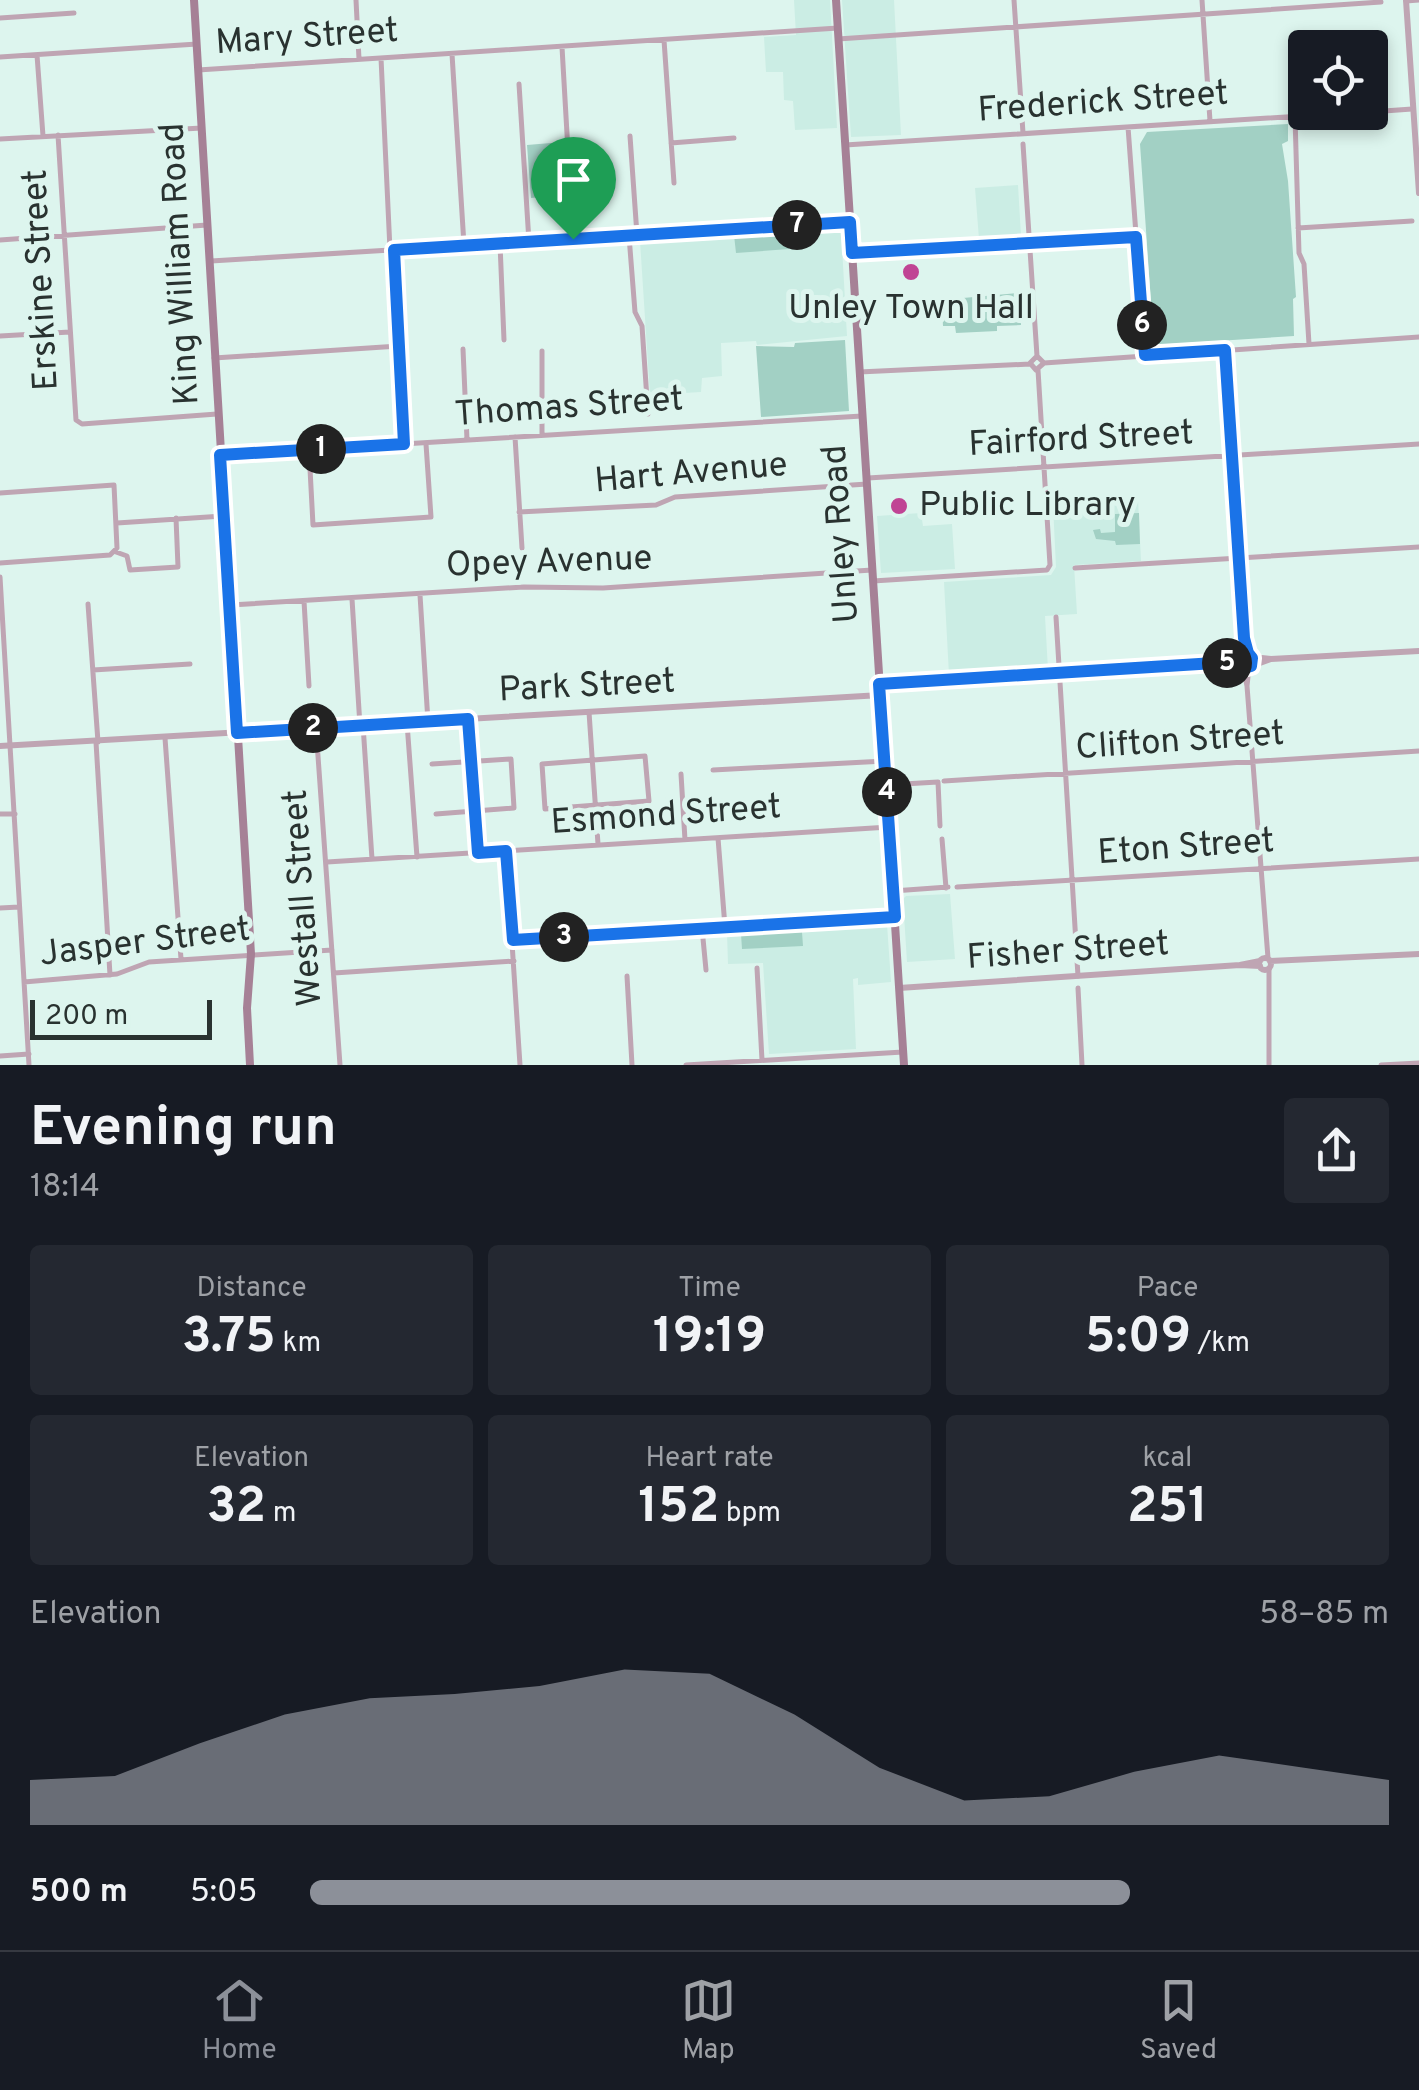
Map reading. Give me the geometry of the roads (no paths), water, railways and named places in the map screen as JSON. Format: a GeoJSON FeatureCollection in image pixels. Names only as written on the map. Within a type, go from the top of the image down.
{"type":"FeatureCollection","features":[{"type":"Feature","properties":{"kind":"main road","name":"King William Road"},"geometry":{"type":"LineString","coordinates":[[194,0],[251,954],[247,1008],[250,1065]]}},
{"type":"Feature","properties":{"kind":"main road","name":"Unley Road"},"geometry":{"type":"LineString","coordinates":[[836,0],[904,1065]]}},
{"type":"Feature","properties":{"kind":"street"},"geometry":{"type":"LineString","coordinates":[[356,0],[359,60]]}},
{"type":"Feature","properties":{"kind":"street"},"geometry":{"type":"LineString","coordinates":[[1014,0],[1023,134]]}},
{"type":"Feature","properties":{"kind":"street"},"geometry":{"type":"LineString","coordinates":[[1202,0],[1210,122]]}},
{"type":"Feature","properties":{"kind":"street"},"geometry":{"type":"LineString","coordinates":[[1419,0],[1406,0],[1419,192]]}},
{"type":"Feature","properties":{"kind":"street","name":"Mary Street"},"geometry":{"type":"LineString","coordinates":[[198,70],[664,40],[1016,27],[1381,2]]}},
{"type":"Feature","properties":{"kind":"street"},"geometry":{"type":"LineString","coordinates":[[0,18],[74,13]]}},
{"type":"Feature","properties":{"kind":"street"},"geometry":{"type":"LineString","coordinates":[[664,40],[674,183]]}},
{"type":"Feature","properties":{"kind":"street"},"geometry":{"type":"LineString","coordinates":[[0,56],[197,44]]}},
{"type":"Feature","properties":{"kind":"street"},"geometry":{"type":"LineString","coordinates":[[562,46],[573,239]]}},
{"type":"Feature","properties":{"kind":"street"},"geometry":{"type":"LineString","coordinates":[[37,54],[43,136]]}},
{"type":"Feature","properties":{"kind":"street"},"geometry":{"type":"LineString","coordinates":[[452,54],[464,246]]}},
{"type":"Feature","properties":{"kind":"street"},"geometry":{"type":"LineString","coordinates":[[381,58],[404,444]]}},
{"type":"Feature","properties":{"kind":"street"},"geometry":{"type":"LineString","coordinates":[[519,84],[528,242]]}},
{"type":"Feature","properties":{"kind":"street","name":"Frederick Street"},"geometry":{"type":"LineString","coordinates":[[1388,111],[1412,109]]}},
{"type":"Feature","properties":{"kind":"street","name":"Frederick Street"},"geometry":{"type":"LineString","coordinates":[[845,145],[1288,117]]}},
{"type":"Feature","properties":{"kind":"street"},"geometry":{"type":"LineString","coordinates":[[1128,127],[1145,355]]}},
{"type":"Feature","properties":{"kind":"street"},"geometry":{"type":"LineString","coordinates":[[0,139],[202,128]]}},
{"type":"Feature","properties":{"kind":"street"},"geometry":{"type":"LineString","coordinates":[[1295,130],[1298,228],[1309,344]]}},
{"type":"Feature","properties":{"kind":"street","name":"Erskine Street"},"geometry":{"type":"LineString","coordinates":[[58,135],[77,422],[217,414]]}},
{"type":"Feature","properties":{"kind":"street"},"geometry":{"type":"LineString","coordinates":[[630,136],[637,235]]}},
{"type":"Feature","properties":{"kind":"street"},"geometry":{"type":"LineString","coordinates":[[671,144],[734,138]]}},
{"type":"Feature","properties":{"kind":"street"},"geometry":{"type":"LineString","coordinates":[[1023,144],[1037,356],[1044,363]]}},
{"type":"Feature","properties":{"kind":"street"},"geometry":{"type":"LineString","coordinates":[[1298,228],[1412,221]]}},
{"type":"Feature","properties":{"kind":"street"},"geometry":{"type":"LineString","coordinates":[[208,262],[850,222]]}},
{"type":"Feature","properties":{"kind":"street"},"geometry":{"type":"LineString","coordinates":[[0,240],[207,225]]}},
{"type":"Feature","properties":{"kind":"street"},"geometry":{"type":"LineString","coordinates":[[629,236],[635,312],[642,326],[648,414]]}},
{"type":"Feature","properties":{"kind":"street"},"geometry":{"type":"LineString","coordinates":[[852,253],[1136,237]]}},
{"type":"Feature","properties":{"kind":"street"},"geometry":{"type":"LineString","coordinates":[[500,244],[504,340]]}},
{"type":"Feature","properties":{"kind":"street"},"geometry":{"type":"LineString","coordinates":[[0,336],[70,332]]}},
{"type":"Feature","properties":{"kind":"street"},"geometry":{"type":"LineString","coordinates":[[873,581],[1040,572],[1050,565],[1038,370],[1044,363],[1419,338]]}},
{"type":"Feature","properties":{"kind":"street"},"geometry":{"type":"LineString","coordinates":[[214,358],[400,346]]}},
{"type":"Feature","properties":{"kind":"street"},"geometry":{"type":"LineString","coordinates":[[463,349],[467,440]]}},
{"type":"Feature","properties":{"kind":"street"},"geometry":{"type":"LineString","coordinates":[[1225,350],[1269,1065]]}},
{"type":"Feature","properties":{"kind":"street"},"geometry":{"type":"LineString","coordinates":[[542,351],[542,435]]}},
{"type":"Feature","properties":{"kind":"street"},"geometry":{"type":"LineString","coordinates":[[1030,364],[1037,356]]}},
{"type":"Feature","properties":{"kind":"street"},"geometry":{"type":"LineString","coordinates":[[859,372],[1030,364],[1038,370]]}},
{"type":"Feature","properties":{"kind":"street","name":"Thomas Street"},"geometry":{"type":"LineString","coordinates":[[220,455],[862,416]]}},
{"type":"Feature","properties":{"kind":"street"},"geometry":{"type":"LineString","coordinates":[[515,437],[522,548]]}},
{"type":"Feature","properties":{"kind":"street"},"geometry":{"type":"LineString","coordinates":[[309,450],[312,525],[431,517],[426,443]]}},
{"type":"Feature","properties":{"kind":"street","name":"Fairford Street"},"geometry":{"type":"LineString","coordinates":[[866,481],[1419,444]]}},
{"type":"Feature","properties":{"kind":"street","name":"Hart Avenue"},"geometry":{"type":"LineString","coordinates":[[520,512],[656,506],[675,497],[866,481]]}},
{"type":"Feature","properties":{"kind":"street"},"geometry":{"type":"LineString","coordinates":[[0,493],[114,485],[116,552]]}},
{"type":"Feature","properties":{"kind":"street"},"geometry":{"type":"LineString","coordinates":[[115,523],[223,516]]}},
{"type":"Feature","properties":{"kind":"street"},"geometry":{"type":"LineString","coordinates":[[0,563],[116,552],[128,558],[130,570],[178,566],[176,518]]}},
{"type":"Feature","properties":{"kind":"street"},"geometry":{"type":"LineString","coordinates":[[1075,568],[1419,547]]}},
{"type":"Feature","properties":{"kind":"street","name":"Opey Avenue"},"geometry":{"type":"LineString","coordinates":[[229,606],[872,570]]}},
{"type":"Feature","properties":{"kind":"street"},"geometry":{"type":"LineString","coordinates":[[0,577],[29,1065]]}},
{"type":"Feature","properties":{"kind":"street"},"geometry":{"type":"LineString","coordinates":[[420,594],[428,722]]}},
{"type":"Feature","properties":{"kind":"street"},"geometry":{"type":"LineString","coordinates":[[352,598],[372,859]]}},
{"type":"Feature","properties":{"kind":"street"},"geometry":{"type":"LineString","coordinates":[[304,601],[309,686]]}},
{"type":"Feature","properties":{"kind":"street"},"geometry":{"type":"LineString","coordinates":[[88,604],[110,975]]}},
{"type":"Feature","properties":{"kind":"street"},"geometry":{"type":"LineString","coordinates":[[1056,617],[1078,976]]}},
{"type":"Feature","properties":{"kind":"street"},"geometry":{"type":"LineString","coordinates":[[879,684],[1419,651]]}},
{"type":"Feature","properties":{"kind":"street"},"geometry":{"type":"LineString","coordinates":[[93,670],[190,664]]}},
{"type":"Feature","properties":{"kind":"street","name":"Park Street"},"geometry":{"type":"LineString","coordinates":[[0,746],[881,695]]}},
{"type":"Feature","properties":{"kind":"street"},"geometry":{"type":"LineString","coordinates":[[590,712],[598,845]]}},
{"type":"Feature","properties":{"kind":"street"},"geometry":{"type":"LineString","coordinates":[[468,719],[478,853]]}},
{"type":"Feature","properties":{"kind":"street"},"geometry":{"type":"LineString","coordinates":[[408,723],[416,856]]}},
{"type":"Feature","properties":{"kind":"street","name":"Westall Street"},"geometry":{"type":"LineString","coordinates":[[316,728],[340,1065]]}},
{"type":"Feature","properties":{"kind":"street"},"geometry":{"type":"LineString","coordinates":[[165,738],[181,959]]}},
{"type":"Feature","properties":{"kind":"street","name":"Clifton Street"},"geometry":{"type":"LineString","coordinates":[[886,785],[1419,751]]}},
{"type":"Feature","properties":{"kind":"street"},"geometry":{"type":"LineString","coordinates":[[646,756],[649,801],[545,809],[542,764],[592,760],[646,756]]}},
{"type":"Feature","properties":{"kind":"street"},"geometry":{"type":"LineString","coordinates":[[432,764],[511,759],[514,808],[436,814]]}},
{"type":"Feature","properties":{"kind":"street"},"geometry":{"type":"LineString","coordinates":[[713,770],[885,760]]}},
{"type":"Feature","properties":{"kind":"street"},"geometry":{"type":"LineString","coordinates":[[681,774],[685,840]]}},
{"type":"Feature","properties":{"kind":"street"},"geometry":{"type":"LineString","coordinates":[[940,826],[941,782]]}},
{"type":"Feature","properties":{"kind":"street"},"geometry":{"type":"LineString","coordinates":[[0,814],[14,814]]}},
{"type":"Feature","properties":{"kind":"street","name":"Esmond Street"},"geometry":{"type":"LineString","coordinates":[[326,862],[889,827]]}},
{"type":"Feature","properties":{"kind":"street"},"geometry":{"type":"LineString","coordinates":[[718,838],[725,927]]}},
{"type":"Feature","properties":{"kind":"street"},"geometry":{"type":"LineString","coordinates":[[893,892],[947,888],[942,839]]}},
{"type":"Feature","properties":{"kind":"street"},"geometry":{"type":"LineString","coordinates":[[506,851],[520,1065]]}},
{"type":"Feature","properties":{"kind":"street","name":"Eton Street"},"geometry":{"type":"LineString","coordinates":[[956,887],[1419,859]]}},
{"type":"Feature","properties":{"kind":"street"},"geometry":{"type":"LineString","coordinates":[[0,908],[19,907]]}},
{"type":"Feature","properties":{"kind":"street"},"geometry":{"type":"LineString","coordinates":[[513,940],[895,917]]}},
{"type":"Feature","properties":{"kind":"street"},"geometry":{"type":"LineString","coordinates":[[702,928],[706,970]]}},
{"type":"Feature","properties":{"kind":"street","name":"Jasper Street"},"geometry":{"type":"LineString","coordinates":[[24,982],[110,975],[149,962],[332,950]]}},
{"type":"Feature","properties":{"kind":"street","name":"Fisher Street"},"geometry":{"type":"LineString","coordinates":[[899,988],[1419,954]]}},
{"type":"Feature","properties":{"kind":"street"},"geometry":{"type":"LineString","coordinates":[[334,973],[514,960]]}},
{"type":"Feature","properties":{"kind":"street"},"geometry":{"type":"LineString","coordinates":[[756,968],[762,1060]]}},
{"type":"Feature","properties":{"kind":"street"},"geometry":{"type":"LineString","coordinates":[[627,976],[632,1065]]}},
{"type":"Feature","properties":{"kind":"street"},"geometry":{"type":"LineString","coordinates":[[1078,988],[1082,1065]]}},
{"type":"Feature","properties":{"kind":"street"},"geometry":{"type":"LineString","coordinates":[[686,1065],[904,1052]]}},
{"type":"Feature","properties":{"kind":"street"},"geometry":{"type":"LineString","coordinates":[[0,1056],[28,1054]]}},
{"type":"Feature","properties":{"kind":"street"},"geometry":{"type":"LineString","coordinates":[[829,1056],[830,1065]]}},
{"type":"Feature","properties":{"kind":"street"},"geometry":{"type":"LineString","coordinates":[[1381,1065],[1419,1063]]}},
{"type":"Feature","properties":{"kind":"place","name":"Unley Town Hall"},"geometry":{"type":"Point","coordinates":[911,272]}},
{"type":"Feature","properties":{"kind":"place","name":"Public Library"},"geometry":{"type":"Point","coordinates":[899,506]}}]}
